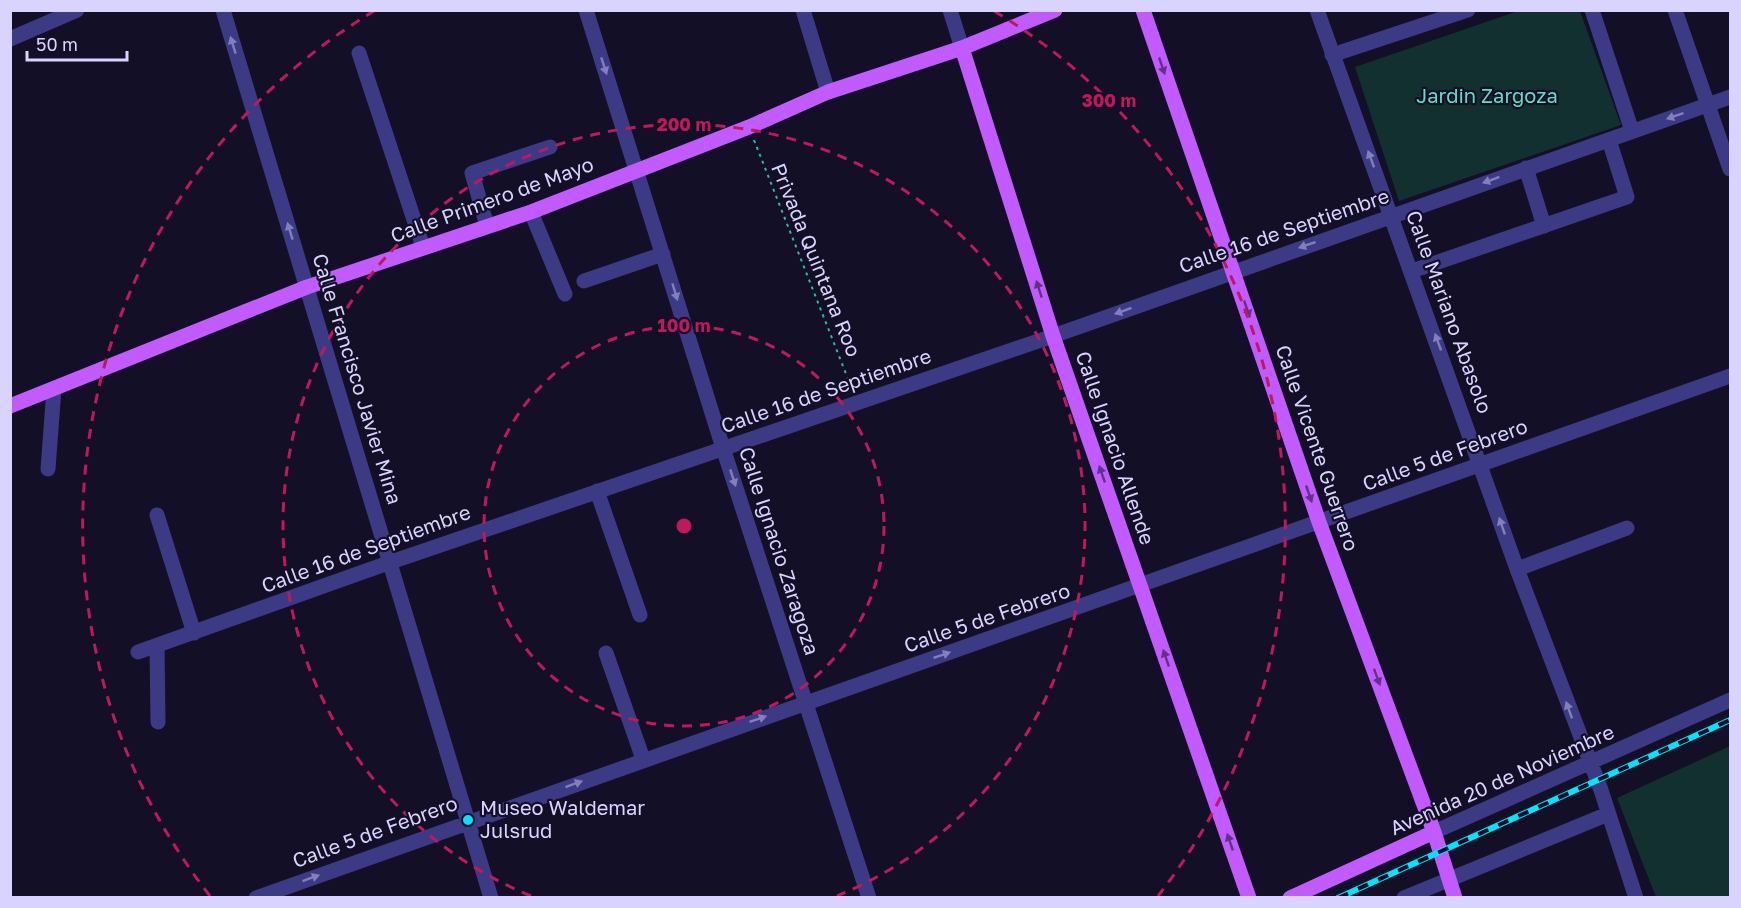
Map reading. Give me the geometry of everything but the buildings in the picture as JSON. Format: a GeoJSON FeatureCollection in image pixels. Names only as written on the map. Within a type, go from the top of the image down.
{"type":"FeatureCollection","features":[{"type":"Feature","properties":{"kind":"main road","name":"Calle Primero de Mayo"},"geometry":{"type":"LineString","coordinates":[[10,406],[307,287],[531,212],[636,169],[749,127],[828,92],[962,48],[1055,10]]}},
{"type":"Feature","properties":{"kind":"main road","name":"Calle Vicente Guerrero"},"geometry":{"type":"LineString","coordinates":[[1143,10],[1319,522],[1434,832],[1455,897]]}},
{"type":"Feature","properties":{"kind":"main road","name":"Calle Ignacio Allende"},"geometry":{"type":"LineString","coordinates":[[962,48],[1053,336],[1249,897]]}},
{"type":"Feature","properties":{"kind":"main road","name":"Avenida 20 de Noviembre"},"geometry":{"type":"LineString","coordinates":[[1290,897],[1434,832]]}},
{"type":"Feature","properties":{"kind":"street"},"geometry":{"type":"LineString","coordinates":[[10,39],[77,10]]}},
{"type":"Feature","properties":{"kind":"street","name":"Calle Francisco Javier Mina"},"geometry":{"type":"LineString","coordinates":[[223,10],[470,821],[491,897]]}},
{"type":"Feature","properties":{"kind":"street","name":"Calle Ignacio Zaragoza"},"geometry":{"type":"LineString","coordinates":[[586,10],[723,448],[869,897]]}},
{"type":"Feature","properties":{"kind":"street"},"geometry":{"type":"LineString","coordinates":[[803,10],[828,92]]}},
{"type":"Feature","properties":{"kind":"street","name":"Calle Ignacio Allende"},"geometry":{"type":"LineString","coordinates":[[950,10],[962,48]]}},
{"type":"Feature","properties":{"kind":"street","name":"Calle Mariano Abasolo"},"geometry":{"type":"LineString","coordinates":[[1317,10],[1636,897]]}},
{"type":"Feature","properties":{"kind":"street"},"geometry":{"type":"LineString","coordinates":[[1332,55],[1452,13],[1468,10]]}},
{"type":"Feature","properties":{"kind":"street"},"geometry":{"type":"LineString","coordinates":[[1592,10],[1632,131]]}},
{"type":"Feature","properties":{"kind":"street"},"geometry":{"type":"LineString","coordinates":[[1675,10],[1731,169]]}},
{"type":"Feature","properties":{"kind":"street"},"geometry":{"type":"LineString","coordinates":[[359,52],[423,247]]}},
{"type":"Feature","properties":{"kind":"street","name":"Calle 16 de Septiembre"},"geometry":{"type":"LineString","coordinates":[[138,652],[390,562],[1053,336],[1731,97]]}},
{"type":"Feature","properties":{"kind":"street"},"geometry":{"type":"LineString","coordinates":[[1412,271],[1627,197],[1609,140]]}},
{"type":"Feature","properties":{"kind":"street"},"geometry":{"type":"LineString","coordinates":[[487,226],[472,173],[550,147]]}},
{"type":"Feature","properties":{"kind":"street"},"geometry":{"type":"LineString","coordinates":[[1526,168],[1544,226]]}},
{"type":"Feature","properties":{"kind":"street"},"geometry":{"type":"LineString","coordinates":[[531,212],[565,294]]}},
{"type":"Feature","properties":{"kind":"street"},"geometry":{"type":"LineString","coordinates":[[584,281],[663,254]]}},
{"type":"Feature","properties":{"kind":"street","name":"Calle 5 de Febrero"},"geometry":{"type":"LineString","coordinates":[[256,897],[1731,376]]}},
{"type":"Feature","properties":{"kind":"street"},"geometry":{"type":"LineString","coordinates":[[48,469],[54,389]]}},
{"type":"Feature","properties":{"kind":"street"},"geometry":{"type":"LineString","coordinates":[[597,491],[640,615]]}},
{"type":"Feature","properties":{"kind":"street"},"geometry":{"type":"LineString","coordinates":[[157,515],[194,633]]}},
{"type":"Feature","properties":{"kind":"street"},"geometry":{"type":"LineString","coordinates":[[1517,569],[1627,528]]}},
{"type":"Feature","properties":{"kind":"street"},"geometry":{"type":"LineString","coordinates":[[157,646],[159,722]]}},
{"type":"Feature","properties":{"kind":"street"},"geometry":{"type":"LineString","coordinates":[[606,653],[643,759]]}},
{"type":"Feature","properties":{"kind":"street","name":"Avenida 20 de Noviembre"},"geometry":{"type":"LineString","coordinates":[[1434,832],[1731,700]]}},
{"type":"Feature","properties":{"kind":"street"},"geometry":{"type":"LineString","coordinates":[[1404,897],[1608,814]]}},
{"type":"Feature","properties":{"kind":"path","name":"Privada Quintana Roo"},"geometry":{"type":"LineString","coordinates":[[749,127],[857,402]]}},
{"type":"Feature","properties":{"kind":"green space","name":"Jardin Zargoza"},"geometry":{"type":"Polygon","coordinates":[[[1518,11],[1580,11],[1621,125],[1399,201],[1355,67],[1518,11]]]}},
{"type":"Feature","properties":{"kind":"green space"},"geometry":{"type":"Polygon","coordinates":[[[1730,746],[1730,897],[1656,897],[1617,798],[1730,746]]]}},
{"type":"Feature","properties":{"kind":"railway"},"geometry":{"type":"LineString","coordinates":[[1338,898],[1730,720]]}},
{"type":"Feature","properties":{"kind":"place","name":"Museo Waldemar Julsrud"},"geometry":{"type":"Point","coordinates":[468,820]}}]}
